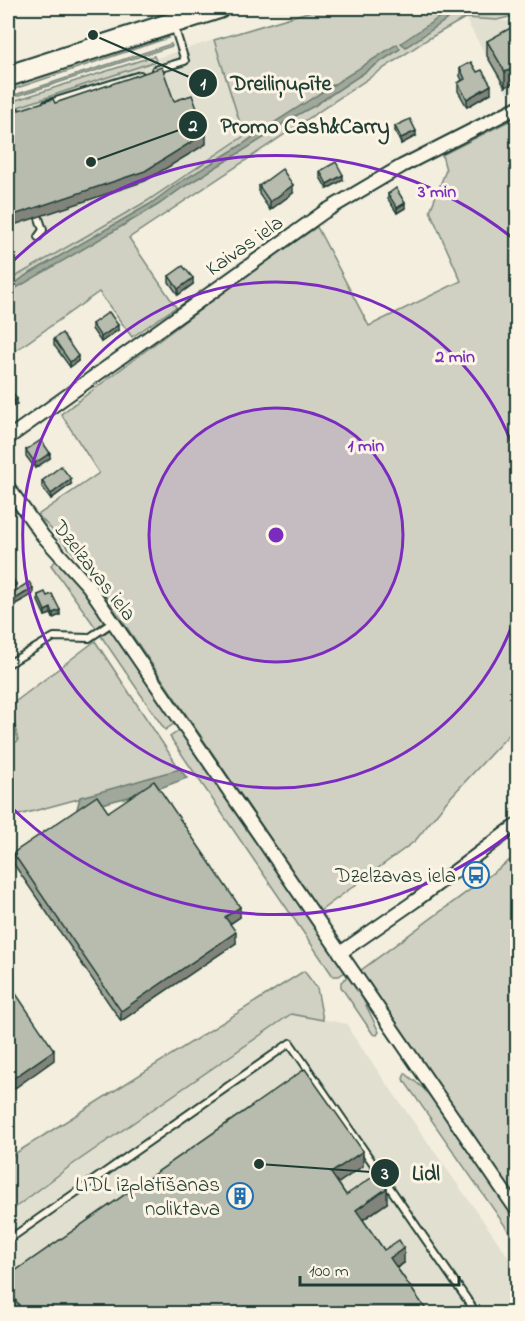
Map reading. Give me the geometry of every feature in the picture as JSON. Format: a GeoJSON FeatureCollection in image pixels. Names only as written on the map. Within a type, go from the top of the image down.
{"type":"FeatureCollection","features":[{"type":"Feature","properties":{"kind":"main road"},"geometry":{"type":"LineString","coordinates":[[8,76],[219,8]]}},
{"type":"Feature","properties":{"kind":"street","name":"Kaivas iela"},"geometry":{"type":"LineString","coordinates":[[8,438],[324,212],[402,166],[518,107]]}},
{"type":"Feature","properties":{"kind":"street","name":"Dzelzavas iela"},"geometry":{"type":"LineString","coordinates":[[8,487],[43,536],[89,587],[518,1212]]}},
{"type":"Feature","properties":{"kind":"street"},"geometry":{"type":"LineString","coordinates":[[340,953],[415,901],[518,824]]}},
{"type":"Feature","properties":{"kind":"lane"},"geometry":{"type":"LineString","coordinates":[[37,107],[185,61],[173,23]]}},
{"type":"Feature","properties":{"kind":"lane"},"geometry":{"type":"LineString","coordinates":[[34,204],[43,230],[38,237]]}},
{"type":"Feature","properties":{"kind":"lane"},"geometry":{"type":"LineString","coordinates":[[8,664],[54,637],[89,638],[113,622]]}},
{"type":"Feature","properties":{"kind":"lane"},"geometry":{"type":"LineString","coordinates":[[8,1240],[290,1043],[477,1314]]}},
{"type":"Feature","properties":{"kind":"shaded area"},"geometry":{"type":"Polygon","coordinates":[[[321,8],[517,8],[517,15],[497,20],[465,18],[428,39],[129,238],[176,307],[132,337],[99,292],[8,356],[8,281],[147,201],[244,136],[214,40],[321,8]]]}},
{"type":"Feature","properties":{"kind":"shaded area"},"geometry":{"type":"Polygon","coordinates":[[[453,8],[464,8],[406,47],[401,43],[453,8]]]}},
{"type":"Feature","properties":{"kind":"shaded area"},"geometry":{"type":"Polygon","coordinates":[[[465,18],[517,22],[517,89],[507,93],[465,18]]]}},
{"type":"Feature","properties":{"kind":"shaded area"},"geometry":{"type":"Polygon","coordinates":[[[164,35],[168,38],[8,91],[8,84],[164,35]]]}},
{"type":"Feature","properties":{"kind":"shaded area"},"geometry":{"type":"Polygon","coordinates":[[[214,40],[245,136],[147,201],[8,281],[8,105],[214,40]]]}},
{"type":"Feature","properties":{"kind":"shaded area"},"geometry":{"type":"Polygon","coordinates":[[[171,44],[172,46],[8,99],[8,97],[171,44]]]}},
{"type":"Feature","properties":{"kind":"shaded area"},"geometry":{"type":"Polygon","coordinates":[[[397,44],[400,49],[314,106],[288,120],[270,134],[158,205],[8,293],[8,289],[25,276],[150,204],[177,184],[397,44]]]}},
{"type":"Feature","properties":{"kind":"shaded area"},"geometry":{"type":"Polygon","coordinates":[[[154,56],[156,61],[15,108],[13,101],[154,56]]]}},
{"type":"Feature","properties":{"kind":"shaded area"},"geometry":{"type":"Polygon","coordinates":[[[517,117],[517,726],[447,801],[415,841],[320,911],[85,566],[38,515],[99,473],[61,414],[252,271],[317,227],[369,326],[461,281],[430,211],[446,170],[442,155],[517,117]]]}},
{"type":"Feature","properties":{"kind":"shaded area"},"geometry":{"type":"Polygon","coordinates":[[[58,559],[87,593],[105,621],[96,628],[51,565],[58,559]]]}},
{"type":"Feature","properties":{"kind":"shaded area"},"geometry":{"type":"Polygon","coordinates":[[[111,629],[175,723],[165,730],[101,636],[111,629]]]}},
{"type":"Feature","properties":{"kind":"shaded area"},"geometry":{"type":"Polygon","coordinates":[[[95,641],[181,771],[8,818],[8,746],[18,741],[11,705],[95,641]]]}},
{"type":"Feature","properties":{"kind":"shaded area"},"geometry":{"type":"Polygon","coordinates":[[[180,730],[345,972],[339,976],[333,976],[170,737],[180,730]]]}},
{"type":"Feature","properties":{"kind":"shaded area"},"geometry":{"type":"Polygon","coordinates":[[[180,769],[187,778],[155,790],[79,812],[77,809],[80,797],[180,769]]]}},
{"type":"Feature","properties":{"kind":"shaded area"},"geometry":{"type":"Polygon","coordinates":[[[517,855],[517,1199],[360,971],[517,855]]]}},
{"type":"Feature","properties":{"kind":"shaded area"},"geometry":{"type":"Polygon","coordinates":[[[304,971],[317,988],[323,1020],[291,1014],[69,1167],[8,1213],[8,1158],[304,971]]]}},
{"type":"Feature","properties":{"kind":"shaded area"},"geometry":{"type":"Polygon","coordinates":[[[348,976],[360,993],[379,1032],[377,1035],[373,1034],[341,987],[341,982],[348,976]]]}},
{"type":"Feature","properties":{"kind":"shaded area"},"geometry":{"type":"Polygon","coordinates":[[[292,1014],[348,1024],[351,1033],[517,1269],[517,1313],[8,1314],[8,1213],[77,1161],[292,1014]]]}},
{"type":"Feature","properties":{"kind":"shaded area"},"geometry":{"type":"Polygon","coordinates":[[[405,1073],[434,1101],[517,1222],[517,1243],[403,1079],[405,1073]]]}},
{"type":"Feature","properties":{"kind":"building"},"geometry":{"type":"Polygon","coordinates":[[[514,26],[518,32],[518,66],[505,72],[487,41],[514,26]]]}},
{"type":"Feature","properties":{"kind":"building"},"geometry":{"type":"Polygon","coordinates":[[[471,62],[477,72],[482,70],[491,85],[467,99],[458,83],[465,79],[460,68],[471,62]]]}},
{"type":"Feature","properties":{"kind":"building"},"geometry":{"type":"Polygon","coordinates":[[[162,67],[174,101],[192,95],[206,133],[145,171],[8,217],[8,112],[53,99],[55,103],[162,67]]]}},
{"type":"Feature","properties":{"kind":"building"},"geometry":{"type":"Polygon","coordinates":[[[410,119],[416,131],[401,138],[395,126],[410,119]]]}},
{"type":"Feature","properties":{"kind":"building"},"geometry":{"type":"Polygon","coordinates":[[[336,162],[343,175],[327,184],[320,171],[336,162]]]}},
{"type":"Feature","properties":{"kind":"building"},"geometry":{"type":"Polygon","coordinates":[[[282,169],[293,185],[270,202],[259,186],[282,169]]]}},
{"type":"Feature","properties":{"kind":"building"},"geometry":{"type":"Polygon","coordinates":[[[396,188],[405,203],[397,208],[388,194],[396,188]]]}},
{"type":"Feature","properties":{"kind":"building"},"geometry":{"type":"Polygon","coordinates":[[[183,266],[193,278],[178,289],[169,276],[183,266]]]}},
{"type":"Feature","properties":{"kind":"building"},"geometry":{"type":"Polygon","coordinates":[[[109,312],[118,325],[101,337],[92,324],[109,312]]]}},
{"type":"Feature","properties":{"kind":"building"},"geometry":{"type":"Polygon","coordinates":[[[62,333],[78,356],[70,362],[54,339],[62,333]]]}},
{"type":"Feature","properties":{"kind":"building"},"geometry":{"type":"Polygon","coordinates":[[[8,385],[17,399],[8,405],[8,385]]]}},
{"type":"Feature","properties":{"kind":"building"},"geometry":{"type":"Polygon","coordinates":[[[41,440],[50,453],[35,463],[26,450],[41,440]]]}},
{"type":"Feature","properties":{"kind":"building"},"geometry":{"type":"Polygon","coordinates":[[[61,466],[71,479],[51,494],[42,481],[61,466]]]}},
{"type":"Feature","properties":{"kind":"building"},"geometry":{"type":"Polygon","coordinates":[[[10,574],[16,584],[8,589],[8,575],[10,574]]]}},
{"type":"Feature","properties":{"kind":"building"},"geometry":{"type":"Polygon","coordinates":[[[29,582],[33,588],[12,601],[9,595],[29,582]]]}},
{"type":"Feature","properties":{"kind":"building"},"geometry":{"type":"Polygon","coordinates":[[[45,592],[47,596],[52,594],[60,610],[53,613],[51,608],[45,611],[38,595],[45,592]]]}},
{"type":"Feature","properties":{"kind":"building"},"geometry":{"type":"Polygon","coordinates":[[[154,781],[240,907],[225,917],[236,932],[121,1011],[13,853],[97,796],[108,812],[154,781]]]}},
{"type":"Feature","properties":{"kind":"building"},"geometry":{"type":"Polygon","coordinates":[[[8,982],[54,1050],[8,1082],[8,982]]]}},
{"type":"Feature","properties":{"kind":"building","name":"LIDL izplatīšanas noliktava"},"geometry":{"type":"Polygon","coordinates":[[[305,1069],[363,1151],[331,1173],[346,1195],[377,1174],[387,1188],[356,1210],[384,1250],[399,1240],[404,1248],[390,1258],[429,1314],[25,1314],[8,1289],[8,1276],[305,1069]]]}},
{"type":"Feature","properties":{"kind":"place","name":"Dreiliņupīte"},"geometry":{"type":"Point","coordinates":[93,35]}},
{"type":"Feature","properties":{"kind":"place","name":"Promo Cash&Carry"},"geometry":{"type":"Point","coordinates":[91,162]}},
{"type":"Feature","properties":{"kind":"place","name":"Dzelzavas iela"},"geometry":{"type":"Point","coordinates":[476,875]}},
{"type":"Feature","properties":{"kind":"place","name":"Lidl"},"geometry":{"type":"Point","coordinates":[259,1164]}},
{"type":"Feature","properties":{"kind":"place","name":"LIDL izplatīšanas noliktava"},"geometry":{"type":"Point","coordinates":[240,1196]}}]}
